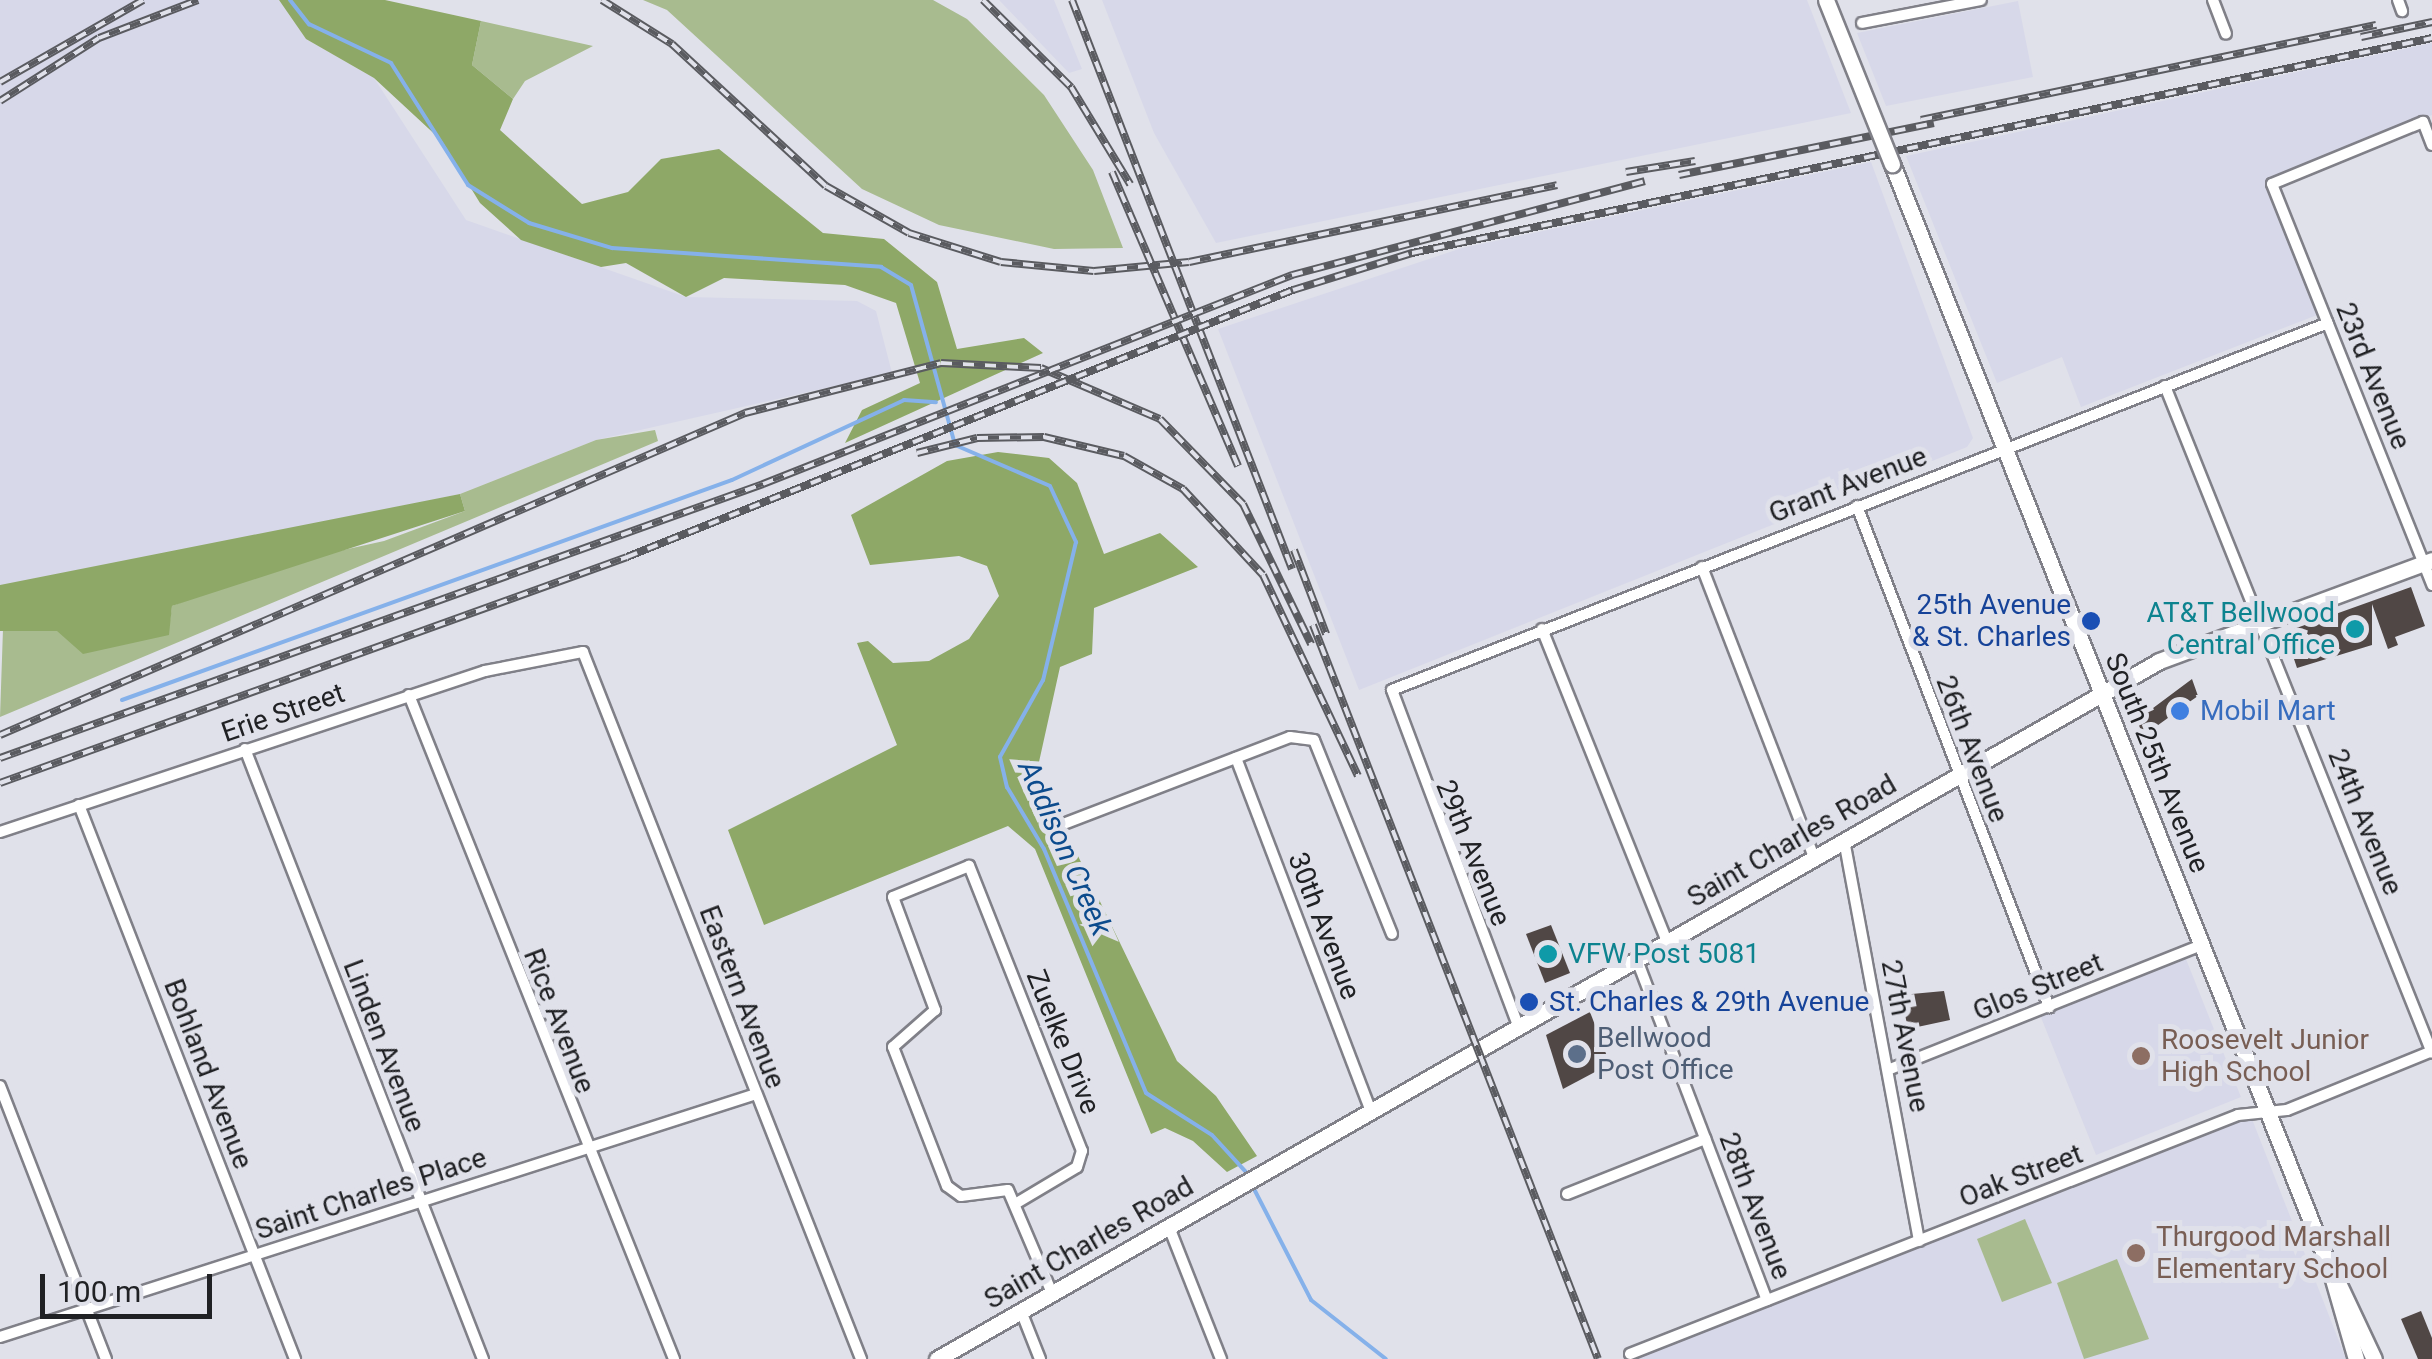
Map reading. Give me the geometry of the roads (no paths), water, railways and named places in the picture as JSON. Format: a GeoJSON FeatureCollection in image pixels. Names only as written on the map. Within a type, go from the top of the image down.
{"type":"FeatureCollection","features":[{"type":"Feature","properties":{"kind":"main road","name":"South 25th Avenue"},"geometry":{"type":"LineString","coordinates":[[1826,0],[2330,1269],[2374,1359]]}},
{"type":"Feature","properties":{"kind":"main road","name":"Saint Charles Road"},"geometry":{"type":"LineString","coordinates":[[937,1359],[2103,694],[2260,620],[2428,561]]}},
{"type":"Feature","properties":{"kind":"main road","name":"South 25th Avenue"},"geometry":{"type":"LineString","coordinates":[[2330,1269],[2356,1359]]}},
{"type":"Feature","properties":{"kind":"street"},"geometry":{"type":"LineString","coordinates":[[1862,23],[1981,0]]}},
{"type":"Feature","properties":{"kind":"street"},"geometry":{"type":"LineString","coordinates":[[2213,0],[2226,34]]}},
{"type":"Feature","properties":{"kind":"street","name":"23rd Avenue"},"geometry":{"type":"LineString","coordinates":[[2432,145],[2423,122],[2272,184],[2390,479],[2428,561],[2432,584]]}},
{"type":"Feature","properties":{"kind":"street","name":"Grant Avenue"},"geometry":{"type":"LineString","coordinates":[[1388,694],[1542,629],[2328,323]]}},
{"type":"Feature","properties":{"kind":"street","name":"24th Avenue"},"geometry":{"type":"LineString","coordinates":[[2166,386],[2432,1052]]}},
{"type":"Feature","properties":{"kind":"street","name":"26th Avenue"},"geometry":{"type":"LineString","coordinates":[[1856,506],[2049,1007]]}},
{"type":"Feature","properties":{"kind":"street"},"geometry":{"type":"LineString","coordinates":[[1702,567],[1814,857]]}},
{"type":"Feature","properties":{"kind":"street"},"geometry":{"type":"LineString","coordinates":[[1542,629],[1667,942]]}},
{"type":"Feature","properties":{"kind":"street","name":"Erie Street"},"geometry":{"type":"LineString","coordinates":[[0,832],[409,695],[583,652]]}},
{"type":"Feature","properties":{"kind":"street","name":"Eastern Avenue"},"geometry":{"type":"LineString","coordinates":[[583,652],[861,1359]]}},
{"type":"Feature","properties":{"kind":"street","name":"29th Avenue"},"geometry":{"type":"LineString","coordinates":[[1388,694],[1519,1028]]}},
{"type":"Feature","properties":{"kind":"street","name":"Rice Avenue"},"geometry":{"type":"LineString","coordinates":[[409,695],[674,1359]]}},
{"type":"Feature","properties":{"kind":"street"},"geometry":{"type":"LineString","coordinates":[[1066,823],[1290,737],[1314,740],[1392,934]]}},
{"type":"Feature","properties":{"kind":"street","name":"Linden Avenue"},"geometry":{"type":"LineString","coordinates":[[245,749],[483,1359]]}},
{"type":"Feature","properties":{"kind":"street","name":"30th Avenue"},"geometry":{"type":"LineString","coordinates":[[1236,758],[1371,1111]]}},
{"type":"Feature","properties":{"kind":"street","name":"Bohland Avenue"},"geometry":{"type":"LineString","coordinates":[[79,804],[295,1359]]}},
{"type":"Feature","properties":{"kind":"street","name":"27th Avenue"},"geometry":{"type":"LineString","coordinates":[[1844,840],[1890,1069],[1919,1240]]}},
{"type":"Feature","properties":{"kind":"street","name":"Zuelke Drive"},"geometry":{"type":"LineString","coordinates":[[969,866],[1082,1151],[1078,1167],[1015,1204],[1000,1187],[961,1196],[947,1186],[895,1054],[898,1036],[935,1010],[893,897],[969,866]]}},
{"type":"Feature","properties":{"kind":"street","name":"Glos Street"},"geometry":{"type":"LineString","coordinates":[[1890,1069],[2202,945]]}},
{"type":"Feature","properties":{"kind":"street","name":"28th Avenue"},"geometry":{"type":"LineString","coordinates":[[1636,960],[1767,1300]]}},
{"type":"Feature","properties":{"kind":"street","name":"Oak Street"},"geometry":{"type":"LineString","coordinates":[[1630,1354],[2238,1115],[2268,1112],[2432,1052]]}},
{"type":"Feature","properties":{"kind":"street"},"geometry":{"type":"LineString","coordinates":[[0,1086],[106,1359]]}},
{"type":"Feature","properties":{"kind":"street","name":"Saint Charles Place"},"geometry":{"type":"LineString","coordinates":[[0,1337],[756,1094]]}},
{"type":"Feature","properties":{"kind":"street"},"geometry":{"type":"LineString","coordinates":[[1567,1194],[1706,1140]]}},
{"type":"Feature","properties":{"kind":"street"},"geometry":{"type":"LineString","coordinates":[[1015,1204],[1052,1294]]}},
{"type":"Feature","properties":{"kind":"street"},"geometry":{"type":"LineString","coordinates":[[1168,1226],[1221,1359]]}},
{"type":"Feature","properties":{"kind":"street"},"geometry":{"type":"LineString","coordinates":[[1022,1310],[1040,1359]]}},
{"type":"Feature","properties":{"kind":"waterway","name":"Addison Creek"},"geometry":{"type":"LineString","coordinates":[[290,0],[309,24],[391,63],[468,185],[529,223],[612,248],[881,267],[911,285],[955,445],[1050,486],[1076,542],[1043,680],[1000,757],[1007,787],[1044,849],[1146,1093],[1212,1135],[1247,1173]]}},
{"type":"Feature","properties":{"kind":"waterway"},"geometry":{"type":"LineString","coordinates":[[122,700],[732,480],[904,400],[936,402]]}},
{"type":"Feature","properties":{"kind":"waterway","name":"Addison Creek"},"geometry":{"type":"LineString","coordinates":[[1253,1187],[1311,1300],[1386,1359]]}},
{"type":"Feature","properties":{"kind":"railway"},"geometry":{"type":"LineString","coordinates":[[0,82],[143,0]]}},
{"type":"Feature","properties":{"kind":"railway"},"geometry":{"type":"LineString","coordinates":[[0,101],[99,38],[198,0]]}},
{"type":"Feature","properties":{"kind":"railway"},"geometry":{"type":"LineString","coordinates":[[602,0],[672,44],[826,186],[909,233],[1001,262],[1094,271],[1189,262],[1557,185]]}},
{"type":"Feature","properties":{"kind":"railway"},"geometry":{"type":"LineString","coordinates":[[983,0],[1071,87],[1130,184]]}},
{"type":"Feature","properties":{"kind":"railway"},"geometry":{"type":"LineString","coordinates":[[1072,0],[1292,569]]}},
{"type":"Feature","properties":{"kind":"railway"},"geometry":{"type":"LineString","coordinates":[[2361,37],[2432,22]]}},
{"type":"Feature","properties":{"kind":"railway"},"geometry":{"type":"LineString","coordinates":[[1921,120],[2376,25]]}},
{"type":"Feature","properties":{"kind":"railway"},"geometry":{"type":"LineString","coordinates":[[0,783],[627,557],[1293,290],[1412,253],[2432,38]]}},
{"type":"Feature","properties":{"kind":"railway"},"geometry":{"type":"LineString","coordinates":[[1679,175],[1934,123]]}},
{"type":"Feature","properties":{"kind":"railway"},"geometry":{"type":"LineString","coordinates":[[1626,172],[1695,161]]}},
{"type":"Feature","properties":{"kind":"railway"},"geometry":{"type":"LineString","coordinates":[[1112,172],[1238,466]]}},
{"type":"Feature","properties":{"kind":"railway"},"geometry":{"type":"LineString","coordinates":[[0,758],[763,484],[1292,275],[1645,181]]}},
{"type":"Feature","properties":{"kind":"railway"},"geometry":{"type":"LineString","coordinates":[[0,735],[745,413],[941,363],[1041,368],[1160,419],[1243,504],[1311,644]]}},
{"type":"Feature","properties":{"kind":"railway"},"geometry":{"type":"LineString","coordinates":[[917,453],[977,438],[1044,437],[1124,456],[1183,489],[1263,575],[1358,776]]}},
{"type":"Feature","properties":{"kind":"railway"},"geometry":{"type":"LineString","coordinates":[[1294,550],[1326,634]]}},
{"type":"Feature","properties":{"kind":"railway"},"geometry":{"type":"LineString","coordinates":[[1313,625],[1598,1359]]}},
{"type":"Feature","properties":{"kind":"place","name":"25th Avenue & St. Charles"},"geometry":{"type":"Point","coordinates":[2091,621]}},
{"type":"Feature","properties":{"kind":"place","name":"AT&T Bellwood Central Office"},"geometry":{"type":"Point","coordinates":[2355,629]}},
{"type":"Feature","properties":{"kind":"place","name":"Mobil Mart"},"geometry":{"type":"Point","coordinates":[2180,711]}},
{"type":"Feature","properties":{"kind":"place","name":"VFW Post 5081"},"geometry":{"type":"Point","coordinates":[1548,954]}},
{"type":"Feature","properties":{"kind":"place","name":"St. Charles & 29th Avenue"},"geometry":{"type":"Point","coordinates":[1529,1002]}},
{"type":"Feature","properties":{"kind":"place","name":"Bellwood Post Office"},"geometry":{"type":"Point","coordinates":[1577,1054]}},
{"type":"Feature","properties":{"kind":"place","name":"Roosevelt Junior High School"},"geometry":{"type":"Point","coordinates":[2141,1056]}},
{"type":"Feature","properties":{"kind":"place","name":"Thurgood Marshall Elementary School"},"geometry":{"type":"Point","coordinates":[2136,1253]}}]}
